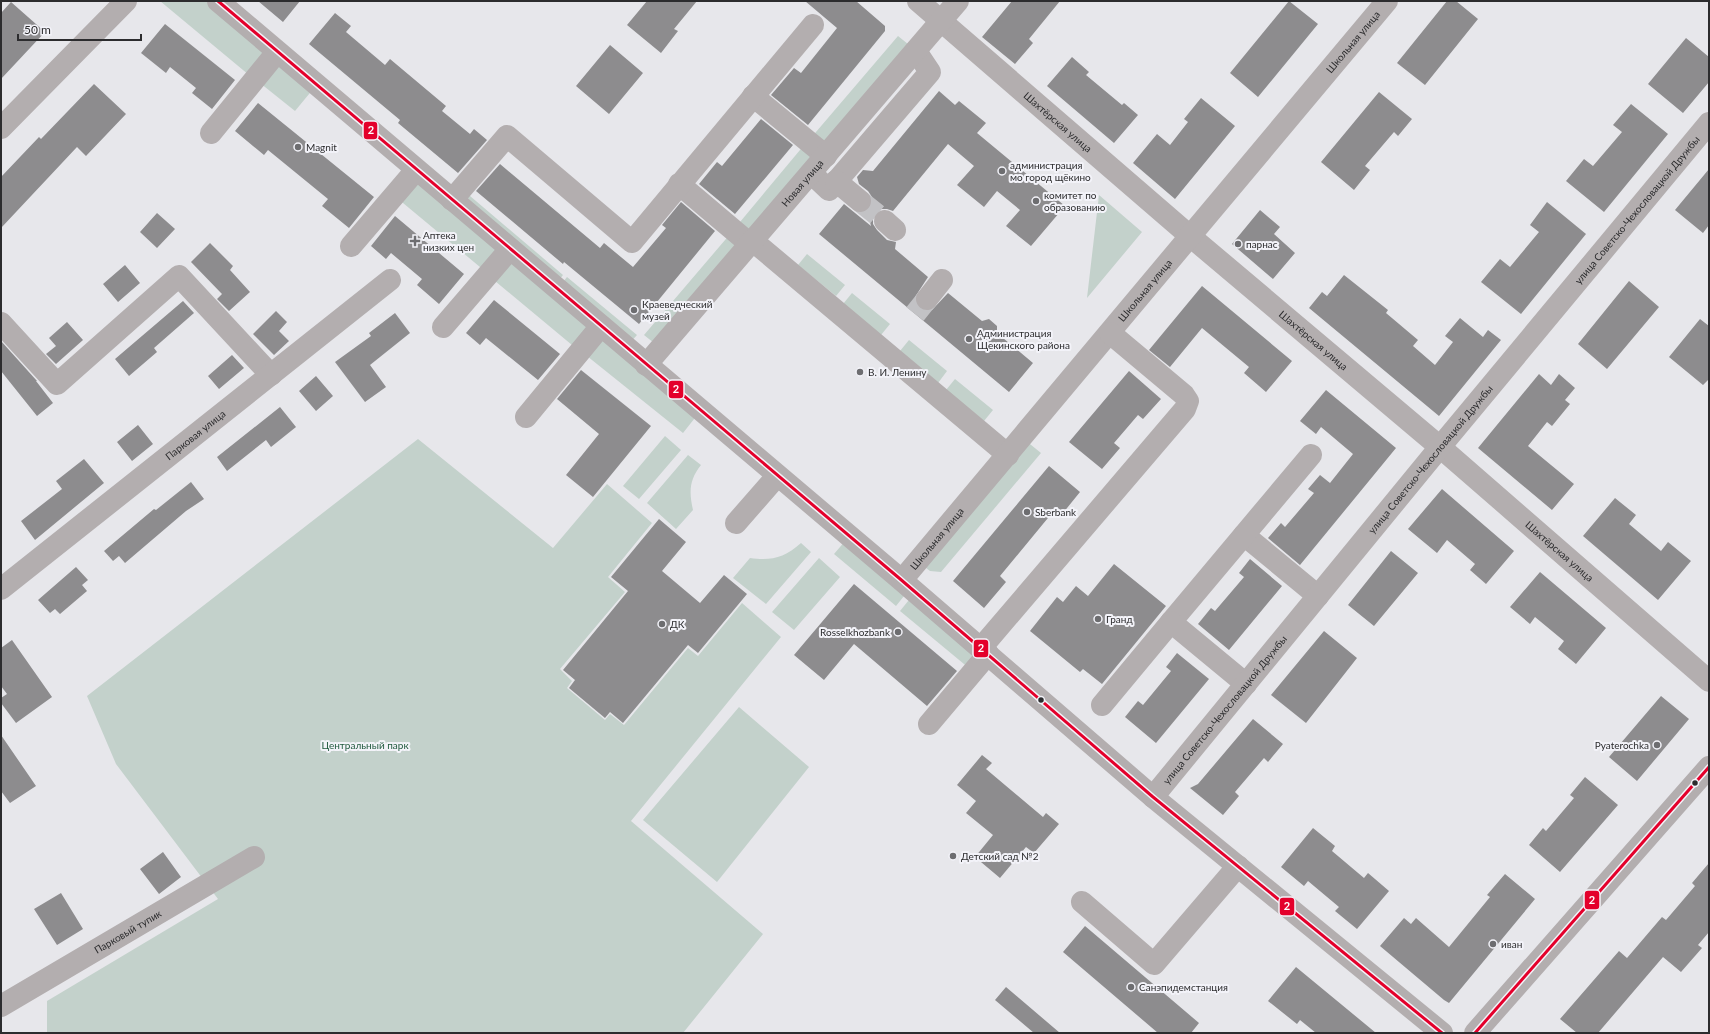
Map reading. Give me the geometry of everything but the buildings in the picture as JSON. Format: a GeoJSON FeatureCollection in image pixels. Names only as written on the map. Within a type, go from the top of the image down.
{"type":"FeatureCollection","features":[{"type":"Feature","properties":{"kind":"street"},"geometry":{"type":"LineString","coordinates":[[1,128],[126,1]]}},
{"type":"Feature","properties":{"kind":"street"},"geometry":{"type":"LineString","coordinates":[[218,1],[510,249],[561,281],[601,326],[646,365],[902,580],[1153,797],[1442,1033]]}},
{"type":"Feature","properties":{"kind":"street","name":"Шахтёрская улица"},"geometry":{"type":"LineString","coordinates":[[918,1],[1190,236],[1440,447],[1709,681]]}},
{"type":"Feature","properties":{"kind":"street","name":"Новая улица"},"geometry":{"type":"LineString","coordinates":[[646,365],[958,1]]}},
{"type":"Feature","properties":{"kind":"street","name":"Школьная улица"},"geometry":{"type":"LineString","coordinates":[[902,580],[1387,1]]}},
{"type":"Feature","properties":{"kind":"street"},"geometry":{"type":"LineString","coordinates":[[452,200],[507,136],[632,242],[813,25]]}},
{"type":"Feature","properties":{"kind":"street"},"geometry":{"type":"LineString","coordinates":[[811,173],[829,190],[930,72],[916,51]]}},
{"type":"Feature","properties":{"kind":"street"},"geometry":{"type":"LineString","coordinates":[[211,133],[277,52]]}},
{"type":"Feature","properties":{"kind":"street"},"geometry":{"type":"LineString","coordinates":[[753,96],[826,156]]}},
{"type":"Feature","properties":{"kind":"street","name":"улица Советско-Чехословацкой Дружбы"},"geometry":{"type":"LineString","coordinates":[[1153,797],[1440,447],[1709,123]]}},
{"type":"Feature","properties":{"kind":"street"},"geometry":{"type":"LineString","coordinates":[[351,246],[416,170]]}},
{"type":"Feature","properties":{"kind":"street"},"geometry":{"type":"LineString","coordinates":[[836,181],[860,201]]}},
{"type":"Feature","properties":{"kind":"street"},"geometry":{"type":"LineString","coordinates":[[679,184],[1008,455]]}},
{"type":"Feature","properties":{"kind":"street"},"geometry":{"type":"LineString","coordinates":[[443,327],[510,249]]}},
{"type":"Feature","properties":{"kind":"street"},"geometry":{"type":"LineString","coordinates":[[1,323],[57,384],[179,276],[271,375]]}},
{"type":"Feature","properties":{"kind":"street","name":"Парковая улица"},"geometry":{"type":"LineString","coordinates":[[1,589],[390,280]]}},
{"type":"Feature","properties":{"kind":"street"},"geometry":{"type":"LineString","coordinates":[[927,299],[942,280]]}},
{"type":"Feature","properties":{"kind":"street"},"geometry":{"type":"LineString","coordinates":[[526,416],[601,326]]}},
{"type":"Feature","properties":{"kind":"street"},"geometry":{"type":"LineString","coordinates":[[929,724],[984,651],[1185,409],[1188,402],[1184,394],[1110,333]]}},
{"type":"Feature","properties":{"kind":"street"},"geometry":{"type":"LineString","coordinates":[[1102,705],[1311,455]]}},
{"type":"Feature","properties":{"kind":"street"},"geometry":{"type":"LineString","coordinates":[[736,523],[777,476]]}},
{"type":"Feature","properties":{"kind":"street"},"geometry":{"type":"LineString","coordinates":[[1244,535],[1318,596]]}},
{"type":"Feature","properties":{"kind":"street"},"geometry":{"type":"LineString","coordinates":[[1171,622],[1246,684]]}},
{"type":"Feature","properties":{"kind":"street"},"geometry":{"type":"LineString","coordinates":[[1475,1033],[1709,767]]}},
{"type":"Feature","properties":{"kind":"street","name":"Парковый тупик"},"geometry":{"type":"LineString","coordinates":[[1,1006],[254,857]]}},
{"type":"Feature","properties":{"kind":"street"},"geometry":{"type":"LineString","coordinates":[[1082,902],[1154,964],[1238,866]]}},
{"type":"Feature","properties":{"kind":"green space"},"geometry":{"type":"Polygon","coordinates":[[[160,1],[210,1],[270,51],[249,75],[160,1]]]}},
{"type":"Feature","properties":{"kind":"green space"},"geometry":{"type":"Polygon","coordinates":[[[898,36],[913,48],[823,150],[810,139],[898,36]]]}},
{"type":"Feature","properties":{"kind":"green space"},"geometry":{"type":"Polygon","coordinates":[[[279,59],[314,88],[295,111],[260,83],[279,59]]]}},
{"type":"Feature","properties":{"kind":"green space"},"geometry":{"type":"Polygon","coordinates":[[[805,144],[820,156],[749,240],[735,228],[805,144]]]}},
{"type":"Feature","properties":{"kind":"green space"},"geometry":{"type":"Polygon","coordinates":[[[416,176],[504,250],[486,272],[397,198],[416,176]]]}},
{"type":"Feature","properties":{"kind":"green space"},"geometry":{"type":"Polygon","coordinates":[[[463,190],[563,275],[556,284],[473,208],[463,190]]]}},
{"type":"Feature","properties":{"kind":"green space"},"geometry":{"type":"Polygon","coordinates":[[[1099,195],[1142,232],[1087,298],[1099,195]]]}},
{"type":"Feature","properties":{"kind":"green space"},"geometry":{"type":"Polygon","coordinates":[[[731,233],[745,245],[659,347],[644,335],[731,233]]]}},
{"type":"Feature","properties":{"kind":"green space"},"geometry":{"type":"Polygon","coordinates":[[[508,254],[596,328],[578,350],[489,276],[508,254]]]}},
{"type":"Feature","properties":{"kind":"green space"},"geometry":{"type":"Polygon","coordinates":[[[807,254],[845,285],[836,296],[798,265],[807,254]]]}},
{"type":"Feature","properties":{"kind":"green space"},"geometry":{"type":"Polygon","coordinates":[[[567,277],[637,335],[628,345],[559,287],[567,277]]]}},
{"type":"Feature","properties":{"kind":"green space"},"geometry":{"type":"Polygon","coordinates":[[[852,293],[890,324],[881,335],[843,304],[852,293]]]}},
{"type":"Feature","properties":{"kind":"green space"},"geometry":{"type":"Polygon","coordinates":[[[599,331],[698,414],[683,433],[582,352],[599,331]]]}},
{"type":"Feature","properties":{"kind":"green space"},"geometry":{"type":"Polygon","coordinates":[[[909,340],[947,371],[938,383],[900,351],[909,340]]]}},
{"type":"Feature","properties":{"kind":"green space"},"geometry":{"type":"Polygon","coordinates":[[[955,379],[993,410],[984,421],[946,390],[955,379]]]}},
{"type":"Feature","properties":{"kind":"green space"},"geometry":{"type":"Polygon","coordinates":[[[665,436],[681,450],[639,499],[623,486],[665,436]]]}},
{"type":"Feature","properties":{"kind":"green space","name":"Центральный парк"},"geometry":{"type":"Polygon","coordinates":[[[418,439],[553,548],[607,484],[652,523],[608,577],[625,592],[560,669],[572,681],[567,688],[605,720],[610,714],[624,725],[688,648],[698,656],[742,603],[781,637],[631,821],[763,934],[683,1033],[47,1033],[47,1001],[218,899],[116,764],[87,696],[418,439]]]}},
{"type":"Feature","properties":{"kind":"green space"},"geometry":{"type":"Polygon","coordinates":[[[1025,440],[1041,453],[941,572],[930,571],[921,564],[1025,440]]]}},
{"type":"Feature","properties":{"kind":"green space"},"geometry":{"type":"Polygon","coordinates":[[[688,455],[701,465],[694,476],[691,486],[693,510],[676,529],[647,503],[688,455]]]}},
{"type":"Feature","properties":{"kind":"green space"},"geometry":{"type":"Polygon","coordinates":[[[846,540],[908,591],[896,606],[834,554],[846,540]]]}},
{"type":"Feature","properties":{"kind":"green space"},"geometry":{"type":"Polygon","coordinates":[[[801,543],[811,552],[766,604],[733,578],[750,558],[771,559],[789,552],[801,543]]]}},
{"type":"Feature","properties":{"kind":"green space"},"geometry":{"type":"Polygon","coordinates":[[[819,558],[840,577],[794,630],[772,612],[819,558]]]}},
{"type":"Feature","properties":{"kind":"green space"},"geometry":{"type":"Polygon","coordinates":[[[913,595],[982,655],[970,669],[900,611],[913,595]]]}},
{"type":"Feature","properties":{"kind":"green space"},"geometry":{"type":"Polygon","coordinates":[[[739,707],[809,767],[717,882],[643,820],[739,707]]]}},
{"type":"Feature","properties":{"kind":"tunnel"},"geometry":{"type":"LineString","coordinates":[[860,201],[885,221]]}},
{"type":"Feature","properties":{"kind":"tunnel"},"geometry":{"type":"LineString","coordinates":[[915,314],[927,299]]}},
{"type":"Feature","properties":{"kind":"transit line","name":"2"},"geometry":{"type":"LineString","coordinates":[[218,1],[899,578],[1153,797],[1442,1033]]}},
{"type":"Feature","properties":{"kind":"transit line","name":"2"},"geometry":{"type":"LineString","coordinates":[[1475,1033],[1709,767]]}},
{"type":"Feature","properties":{"kind":"place","name":"Magnit"},"geometry":{"type":"Point","coordinates":[298,147]}},
{"type":"Feature","properties":{"kind":"place","name":"администрация мо город щёкино"},"geometry":{"type":"Point","coordinates":[1002,171]}},
{"type":"Feature","properties":{"kind":"place","name":"комитет по образованию"},"geometry":{"type":"Point","coordinates":[1036,201]}},
{"type":"Feature","properties":{"kind":"place","name":"Аптека низких цен"},"geometry":{"type":"Point","coordinates":[415,241]}},
{"type":"Feature","properties":{"kind":"place","name":"парнас"},"geometry":{"type":"Point","coordinates":[1238,244]}},
{"type":"Feature","properties":{"kind":"place","name":"Краеведческий музей"},"geometry":{"type":"Point","coordinates":[634,310]}},
{"type":"Feature","properties":{"kind":"place","name":"Администрация Щекинского района"},"geometry":{"type":"Point","coordinates":[969,339]}},
{"type":"Feature","properties":{"kind":"place","name":"В. И. Ленину"},"geometry":{"type":"Point","coordinates":[860,372]}},
{"type":"Feature","properties":{"kind":"place","name":"Sberbank"},"geometry":{"type":"Point","coordinates":[1027,512]}},
{"type":"Feature","properties":{"kind":"place","name":"Гранд"},"geometry":{"type":"Point","coordinates":[1098,619]}},
{"type":"Feature","properties":{"kind":"place","name":"ДК"},"geometry":{"type":"Point","coordinates":[662,624]}},
{"type":"Feature","properties":{"kind":"place","name":"Rosselkhozbank"},"geometry":{"type":"Point","coordinates":[898,632]}},
{"type":"Feature","properties":{"kind":"place","name":"Pyaterochka"},"geometry":{"type":"Point","coordinates":[1657,745]}},
{"type":"Feature","properties":{"kind":"place","name":"Детский сад №2"},"geometry":{"type":"Point","coordinates":[953,856]}},
{"type":"Feature","properties":{"kind":"place","name":"иван"},"geometry":{"type":"Point","coordinates":[1493,944]}},
{"type":"Feature","properties":{"kind":"place","name":"Санэпидемстанция"},"geometry":{"type":"Point","coordinates":[1131,987]}}]}
